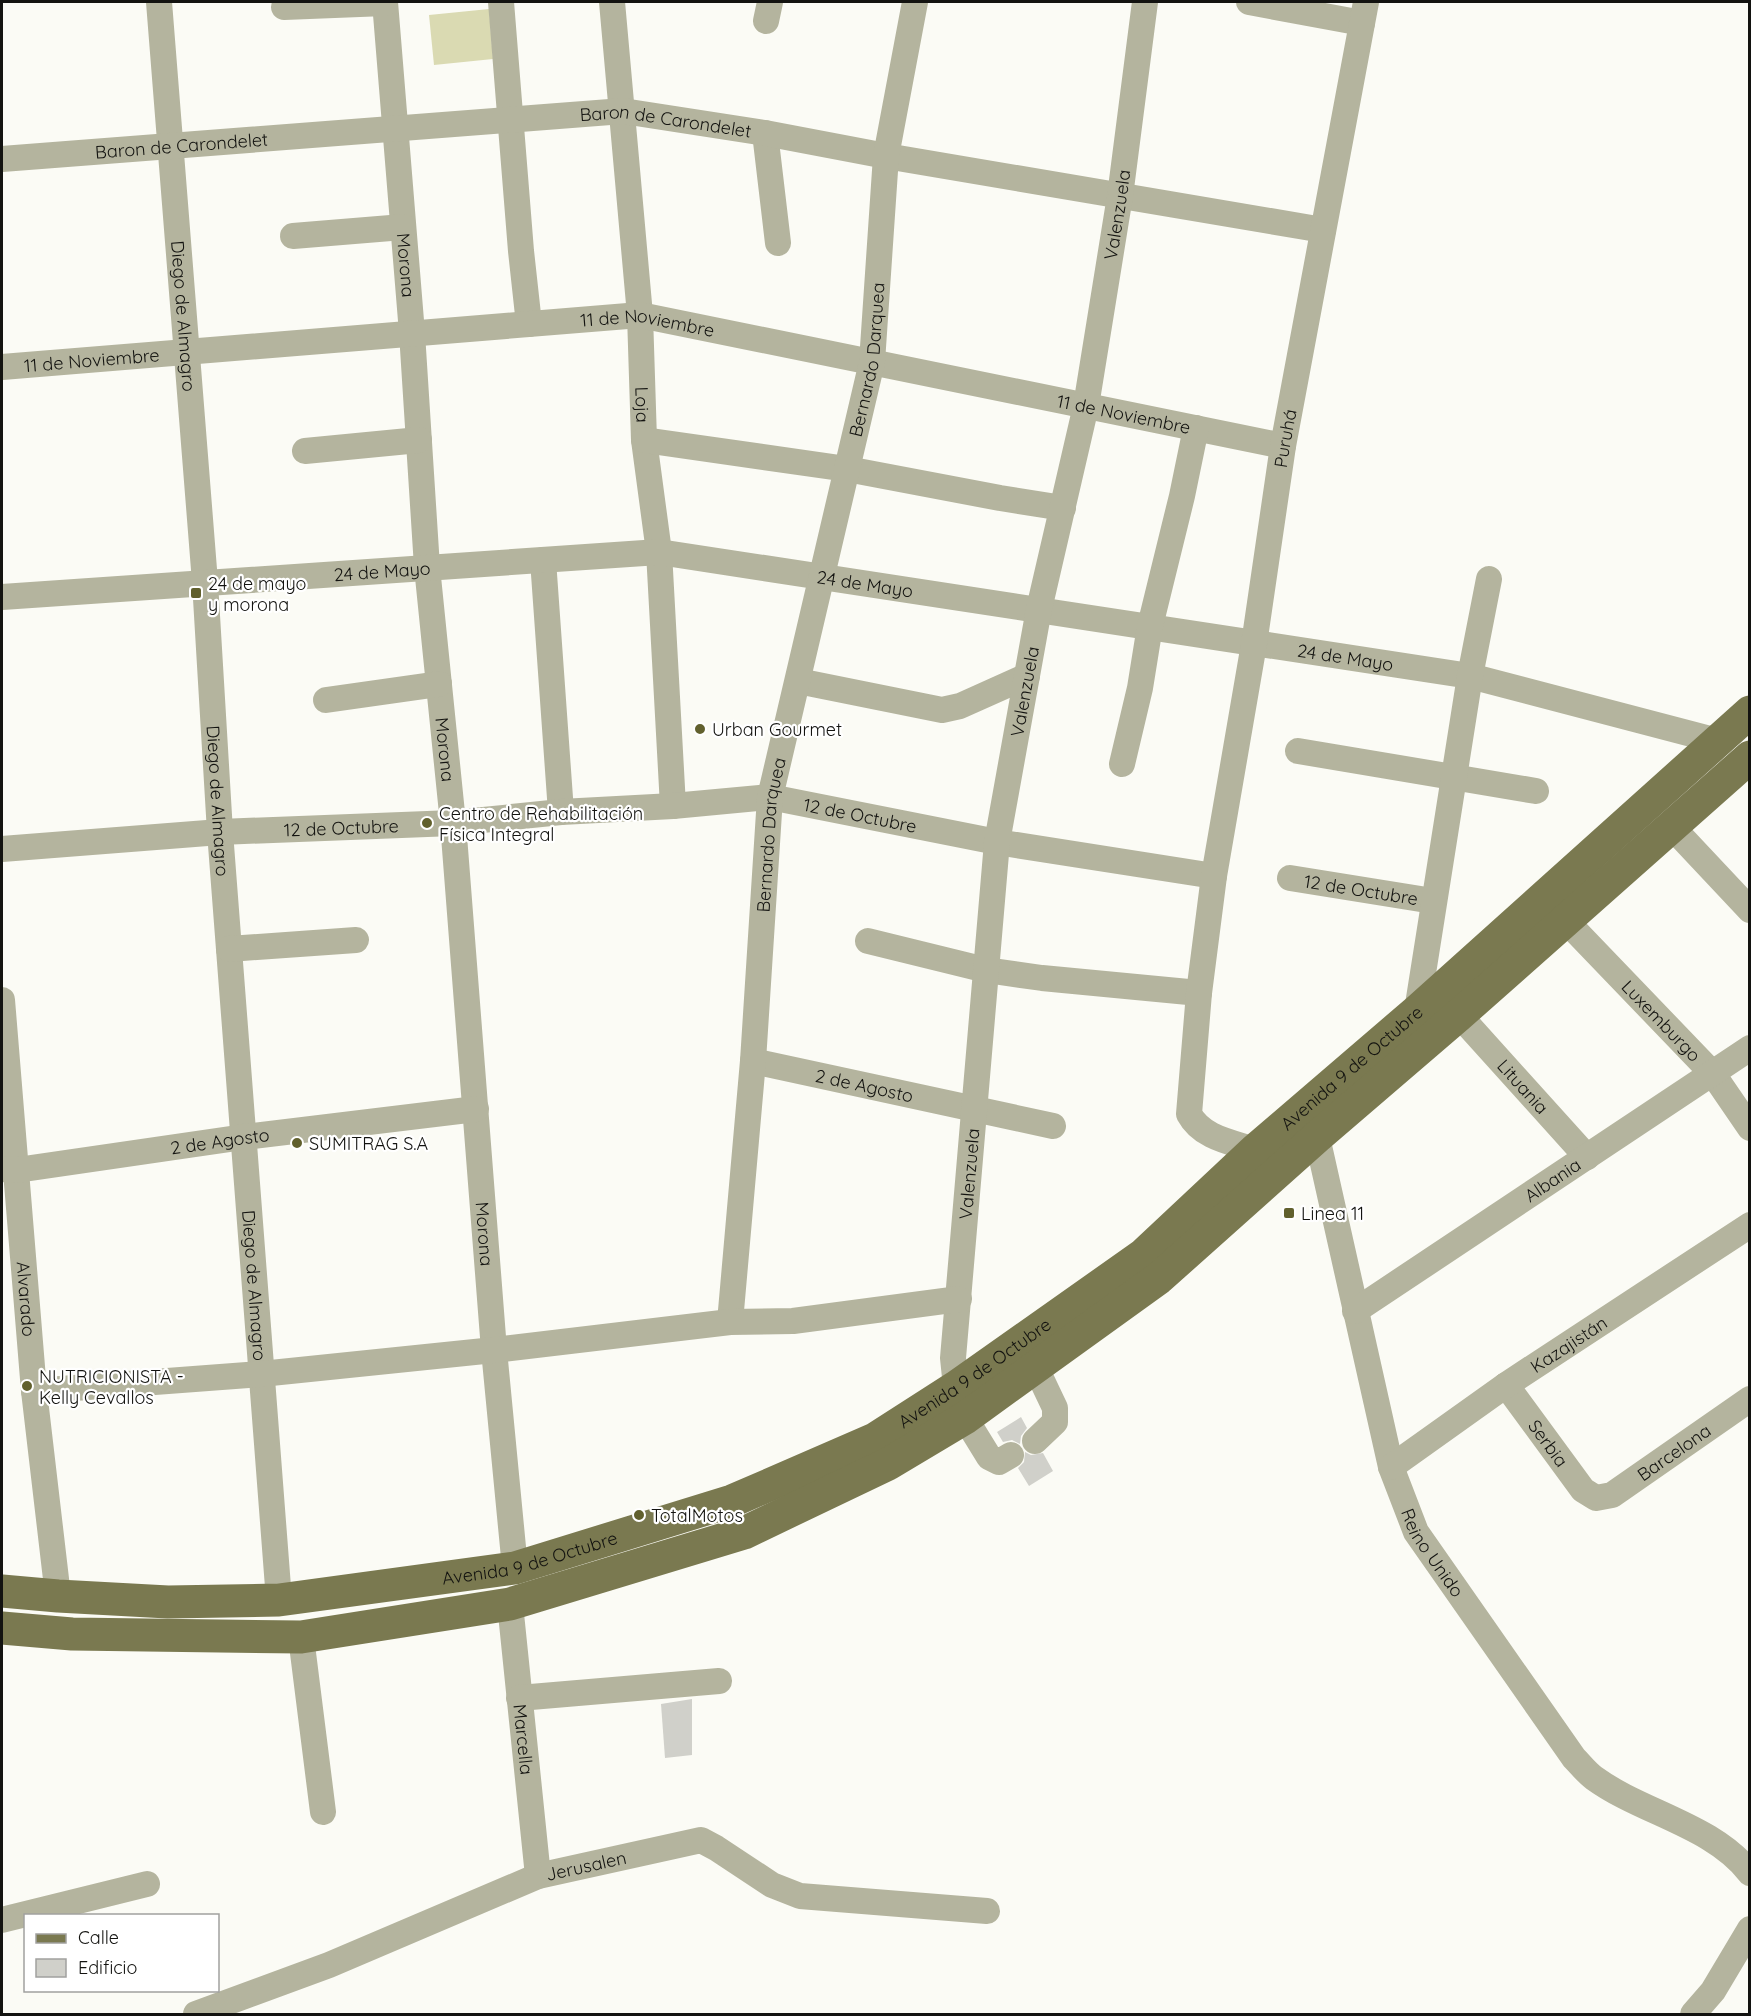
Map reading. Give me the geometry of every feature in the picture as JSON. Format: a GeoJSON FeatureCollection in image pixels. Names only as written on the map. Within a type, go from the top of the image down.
{"type":"FeatureCollection","features":[{"type":"Feature","properties":{"kind":"main road","name":"Avenida 9 de Octubre"},"geometry":{"type":"LineString","coordinates":[[2,1628],[72,1634],[301,1637],[510,1604],[744,1533],[888,1464],[965,1418],[1159,1278],[1417,1011],[1749,712]]}},
{"type":"Feature","properties":{"kind":"main road","name":"Avenida 9 de Octubre"},"geometry":{"type":"LineString","coordinates":[[2,1591],[168,1602],[279,1600],[514,1568],[732,1501],[875,1439],[956,1387],[1143,1255],[1255,1150],[1310,1124],[1459,1015],[1749,757]]}},
{"type":"Feature","properties":{"kind":"street","name":"Diego de Almagro"},"geometry":{"type":"LineString","coordinates":[[159,2],[205,582],[220,832],[279,1600]]}},
{"type":"Feature","properties":{"kind":"street"},"geometry":{"type":"LineString","coordinates":[[284,7],[385,2]]}},
{"type":"Feature","properties":{"kind":"street","name":"Morona"},"geometry":{"type":"LineString","coordinates":[[385,2],[412,333],[427,567],[453,823],[494,1350],[514,1568]]}},
{"type":"Feature","properties":{"kind":"street"},"geometry":{"type":"LineString","coordinates":[[501,2],[529,324]]}},
{"type":"Feature","properties":{"kind":"street","name":"Loja"},"geometry":{"type":"LineString","coordinates":[[612,2],[640,315],[644,440],[659,552],[673,806]]}},
{"type":"Feature","properties":{"kind":"street","name":"Bernardo Darquea"},"geometry":{"type":"LineString","coordinates":[[730,1322],[753,1061],[770,797],[872,362],[886,156],[915,2]]}},
{"type":"Feature","properties":{"kind":"street","name":"Valenzuela"},"geometry":{"type":"LineString","coordinates":[[956,1387],[954,1358],[997,842],[1039,609],[1086,406],[1120,196],[1145,2]]}},
{"type":"Feature","properties":{"kind":"street"},"geometry":{"type":"LineString","coordinates":[[1249,2],[1364,12]]}},
{"type":"Feature","properties":{"kind":"street","name":"Puruhá"},"geometry":{"type":"LineString","coordinates":[[1255,1150],[1205,1133],[1195,1125],[1189,1114],[1198,993],[1214,876],[1254,644],[1283,446],[1364,12]]}},
{"type":"Feature","properties":{"kind":"street","name":"Baron de Carondelet"},"geometry":{"type":"LineString","coordinates":[[2,159],[623,111],[765,133],[886,156],[1323,230]]}},
{"type":"Feature","properties":{"kind":"street"},"geometry":{"type":"LineString","coordinates":[[765,133],[778,243]]}},
{"type":"Feature","properties":{"kind":"street"},"geometry":{"type":"LineString","coordinates":[[293,236],[403,227]]}},
{"type":"Feature","properties":{"kind":"street","name":"11 de Noviembre"},"geometry":{"type":"LineString","coordinates":[[2,367],[640,315],[1283,446]]}},
{"type":"Feature","properties":{"kind":"street"},"geometry":{"type":"LineString","coordinates":[[1122,764],[1140,688],[1150,626],[1196,428]]}},
{"type":"Feature","properties":{"kind":"street"},"geometry":{"type":"LineString","coordinates":[[305,451],[419,440]]}},
{"type":"Feature","properties":{"kind":"street"},"geometry":{"type":"LineString","coordinates":[[644,440],[847,469],[1063,508]]}},
{"type":"Feature","properties":{"kind":"street","name":"24 de Mayo"},"geometry":{"type":"LineString","coordinates":[[2,597],[659,552],[1470,676],[1718,741]]}},
{"type":"Feature","properties":{"kind":"street"},"geometry":{"type":"LineString","coordinates":[[543,560],[561,812]]}},
{"type":"Feature","properties":{"kind":"street"},"geometry":{"type":"LineString","coordinates":[[1417,1011],[1453,777],[1488,579]]}},
{"type":"Feature","properties":{"kind":"street"},"geometry":{"type":"LineString","coordinates":[[798,681],[942,710],[960,706],[1027,676]]}},
{"type":"Feature","properties":{"kind":"street"},"geometry":{"type":"LineString","coordinates":[[326,700],[439,684]]}},
{"type":"Feature","properties":{"kind":"street"},"geometry":{"type":"LineString","coordinates":[[1298,750],[1536,791]]}},
{"type":"Feature","properties":{"kind":"street","name":"12 de Octubre"},"geometry":{"type":"LineString","coordinates":[[2,849],[220,832],[453,823],[561,812],[673,806],[770,797],[997,842],[1214,876]]}},
{"type":"Feature","properties":{"kind":"street"},"geometry":{"type":"LineString","coordinates":[[1672,827],[1749,910]]}},
{"type":"Feature","properties":{"kind":"street","name":"12 de Octubre"},"geometry":{"type":"LineString","coordinates":[[1290,878],[1433,902]]}},
{"type":"Feature","properties":{"kind":"street","name":"Luxemburgo"},"geometry":{"type":"LineString","coordinates":[[1566,921],[1713,1074],[1749,1128]]}},
{"type":"Feature","properties":{"kind":"street"},"geometry":{"type":"LineString","coordinates":[[229,949],[356,940]]}},
{"type":"Feature","properties":{"kind":"street"},"geometry":{"type":"LineString","coordinates":[[868,941],[986,970],[1042,978],[1198,993]]}},
{"type":"Feature","properties":{"kind":"street","name":"Alvarado"},"geometry":{"type":"LineString","coordinates":[[2,1000],[9,1169],[58,1596]]}},
{"type":"Feature","properties":{"kind":"street","name":"Lituania"},"geometry":{"type":"LineString","coordinates":[[1459,1015],[1587,1157]]}},
{"type":"Feature","properties":{"kind":"street","name":"Albania"},"geometry":{"type":"LineString","coordinates":[[1355,1311],[1749,1048]]}},
{"type":"Feature","properties":{"kind":"street","name":"2 de Agosto"},"geometry":{"type":"LineString","coordinates":[[753,1061],[1053,1126]]}},
{"type":"Feature","properties":{"kind":"street","name":"2 de Agosto"},"geometry":{"type":"LineString","coordinates":[[9,1169],[476,1108]]}},
{"type":"Feature","properties":{"kind":"street","name":"Reino Unido"},"geometry":{"type":"LineString","coordinates":[[1310,1124],[1391,1467],[1416,1532],[1574,1758],[1591,1776],[1714,1841],[1730,1853],[1749,1873]]}},
{"type":"Feature","properties":{"kind":"street","name":"Kazajistán"},"geometry":{"type":"LineString","coordinates":[[1391,1467],[1506,1385],[1749,1225]]}},
{"type":"Feature","properties":{"kind":"street"},"geometry":{"type":"LineString","coordinates":[[34,1391],[261,1374],[494,1350],[730,1322],[794,1321],[959,1299]]}},
{"type":"Feature","properties":{"kind":"street"},"geometry":{"type":"LineString","coordinates":[[1035,1441],[1054,1422],[1054,1408],[1036,1368]]}},
{"type":"Feature","properties":{"kind":"street","name":"Serbia"},"geometry":{"type":"LineString","coordinates":[[1506,1385],[1583,1490],[1596,1498]]}},
{"type":"Feature","properties":{"kind":"street","name":"Barcelona"},"geometry":{"type":"LineString","coordinates":[[1596,1498],[1612,1495],[1749,1400]]}},
{"type":"Feature","properties":{"kind":"street"},"geometry":{"type":"LineString","coordinates":[[965,1418],[988,1457],[999,1462],[1011,1455]]}},
{"type":"Feature","properties":{"kind":"street","name":"Marcella"},"geometry":{"type":"LineString","coordinates":[[510,1604],[538,1876]]}},
{"type":"Feature","properties":{"kind":"street"},"geometry":{"type":"LineString","coordinates":[[301,1637],[323,1812]]}},
{"type":"Feature","properties":{"kind":"street"},"geometry":{"type":"LineString","coordinates":[[519,1698],[719,1681]]}},
{"type":"Feature","properties":{"kind":"street","name":"Jerusalen"},"geometry":{"type":"LineString","coordinates":[[196,2014],[329,1965],[538,1876],[701,1840],[772,1884],[800,1896],[987,1911]]}},
{"type":"Feature","properties":{"kind":"street"},"geometry":{"type":"LineString","coordinates":[[26,1914],[147,1884]]}},
{"type":"Feature","properties":{"kind":"street"},"geometry":{"type":"LineString","coordinates":[[2,1920],[24,1915]]}},
{"type":"Feature","properties":{"kind":"street"},"geometry":{"type":"LineString","coordinates":[[1693,2014],[1713,1991],[1749,1929]]}},
{"type":"Feature","properties":{"kind":"green space"},"geometry":{"type":"Polygon","coordinates":[[[489,9],[493,59],[434,65],[429,15],[489,9]]]}},
{"type":"Feature","properties":{"kind":"building"},"geometry":{"type":"Polygon","coordinates":[[[1021,1417],[1027,1428],[1021,1436],[1020,1444],[1012,1440],[1003,1442],[997,1432],[1021,1417]]]}},
{"type":"Feature","properties":{"kind":"building"},"geometry":{"type":"Polygon","coordinates":[[[1025,1452],[1031,1455],[1043,1453],[1053,1471],[1029,1486],[1018,1468],[1024,1462],[1025,1452]]]}},
{"type":"Feature","properties":{"kind":"building"},"geometry":{"type":"Polygon","coordinates":[[[692,1699],[692,1755],[665,1758],[661,1704],[692,1699]]]}},
{"type":"Feature","properties":{"kind":"place","name":"24 de mayo y morona"},"geometry":{"type":"Point","coordinates":[196,593]}},
{"type":"Feature","properties":{"kind":"place","name":"Urban Gourmet"},"geometry":{"type":"Point","coordinates":[700,729]}},
{"type":"Feature","properties":{"kind":"place","name":"Centro de Rehabilitación Física Integral"},"geometry":{"type":"Point","coordinates":[427,823]}},
{"type":"Feature","properties":{"kind":"place","name":"SUMITRAG S.A"},"geometry":{"type":"Point","coordinates":[297,1143]}},
{"type":"Feature","properties":{"kind":"place","name":"Linea 11"},"geometry":{"type":"Point","coordinates":[1289,1213]}},
{"type":"Feature","properties":{"kind":"place","name":"NUTRICIONISTA - Kelly Cevallos"},"geometry":{"type":"Point","coordinates":[27,1386]}},
{"type":"Feature","properties":{"kind":"place","name":"TotalMotos"},"geometry":{"type":"Point","coordinates":[639,1515]}}]}
